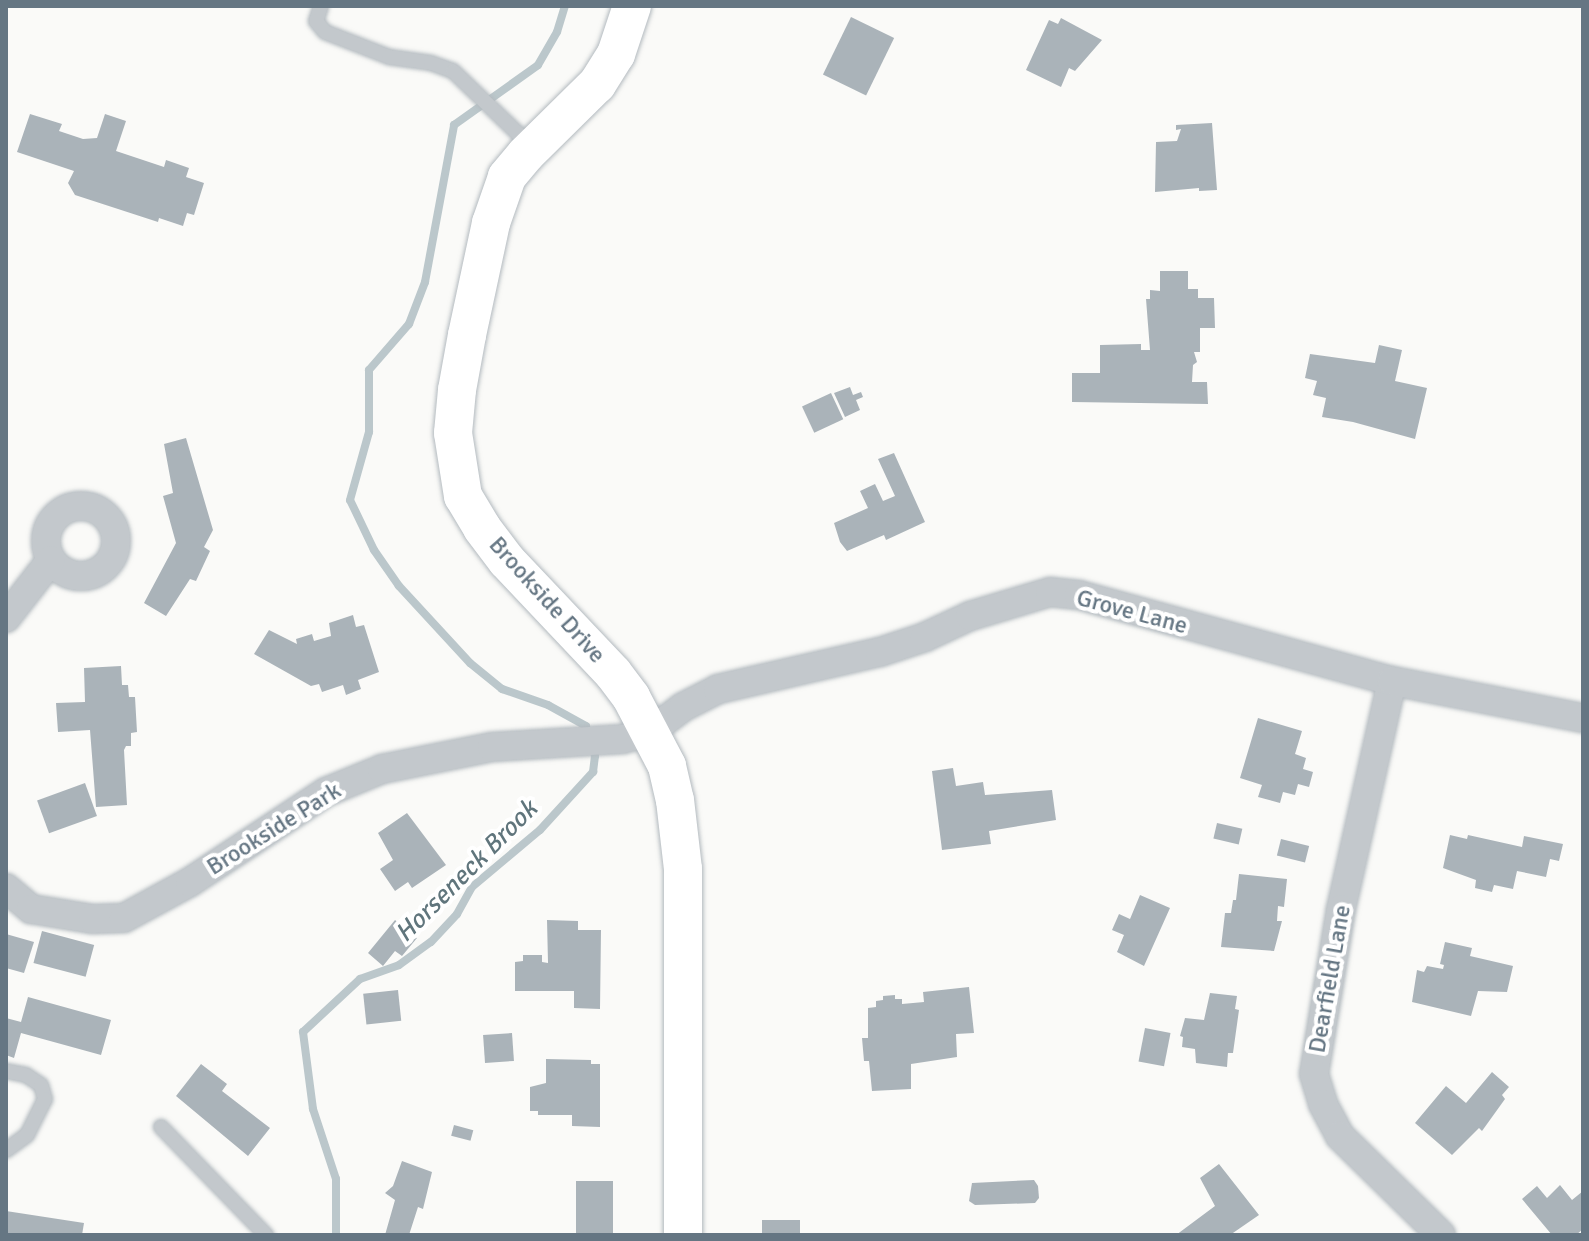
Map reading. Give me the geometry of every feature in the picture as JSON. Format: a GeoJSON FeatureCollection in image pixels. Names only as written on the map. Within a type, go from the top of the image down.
{"type":"FeatureCollection","features":[{"type":"Feature","properties":{"kind":"street","name":"Brookside Drive"},"geometry":{"type":"LineString","coordinates":[[632,6],[616,54],[597,84],[532,147],[507,177],[491,223],[464,349],[453,433],[463,496],[507,561],[613,673],[637,736],[667,766],[675,800],[683,869],[683,1235]]}},
{"type":"Feature","properties":{"kind":"street"},"geometry":{"type":"LineString","coordinates":[[6,618],[51,560]]}},
{"type":"Feature","properties":{"kind":"street","name":"Grove Lane"},"geometry":{"type":"LineString","coordinates":[[637,736],[718,689],[880,652],[925,637],[970,616],[1050,592],[1079,595],[1392,681],[1583,718]]}},
{"type":"Feature","properties":{"kind":"street","name":"Dearfield Lane"},"geometry":{"type":"LineString","coordinates":[[1392,681],[1341,909],[1314,1074],[1323,1104],[1340,1136],[1441,1235]]}},
{"type":"Feature","properties":{"kind":"street","name":"Brookside Park"},"geometry":{"type":"LineString","coordinates":[[6,888],[31,909],[93,919],[124,918],[190,882],[326,792],[382,769],[492,747],[637,736]]}},
{"type":"Feature","properties":{"kind":"lane"},"geometry":{"type":"LineString","coordinates":[[321,6],[316,21],[325,32],[389,57],[445,67],[493,106],[532,147]]}},
{"type":"Feature","properties":{"kind":"lane"},"geometry":{"type":"LineString","coordinates":[[6,1071],[26,1075],[41,1085],[45,1099],[27,1135],[6,1150]]}},
{"type":"Feature","properties":{"kind":"lane"},"geometry":{"type":"LineString","coordinates":[[161,1127],[266,1235]]}},
{"type":"Feature","properties":{"kind":"building"},"geometry":{"type":"Polygon","coordinates":[[[851,17],[894,38],[866,96],[823,75],[851,17]]]}},
{"type":"Feature","properties":{"kind":"building"},"geometry":{"type":"Polygon","coordinates":[[[1061,18],[1102,40],[1075,71],[1069,68],[1061,87],[1026,70],[1049,20],[1058,24],[1061,18]]]}},
{"type":"Feature","properties":{"kind":"building"},"geometry":{"type":"Polygon","coordinates":[[[30,114],[62,124],[59,131],[83,139],[97,138],[105,114],[126,121],[116,151],[164,167],[166,160],[189,168],[186,177],[204,183],[194,215],[187,213],[183,226],[159,218],[158,222],[75,195],[68,183],[74,171],[17,152],[30,114]]]}},
{"type":"Feature","properties":{"kind":"building"},"geometry":{"type":"Polygon","coordinates":[[[1212,123],[1217,190],[1199,191],[1199,188],[1155,192],[1156,142],[1177,141],[1181,129],[1176,130],[1176,125],[1212,123]]]}},
{"type":"Feature","properties":{"kind":"building"},"geometry":{"type":"Polygon","coordinates":[[[1160,271],[1188,271],[1188,289],[1198,289],[1198,298],[1214,298],[1215,328],[1200,328],[1200,352],[1194,352],[1197,362],[1193,365],[1192,382],[1207,382],[1208,404],[1072,402],[1072,373],[1100,373],[1100,345],[1141,344],[1141,350],[1150,350],[1146,299],[1150,299],[1150,290],[1160,291],[1160,271]]]}},
{"type":"Feature","properties":{"kind":"building"},"geometry":{"type":"Polygon","coordinates":[[[1379,345],[1402,350],[1395,381],[1427,388],[1415,439],[1322,417],[1326,398],[1313,395],[1317,381],[1305,378],[1310,354],[1375,363],[1379,345]]]}},
{"type":"Feature","properties":{"kind":"building"},"geometry":{"type":"Polygon","coordinates":[[[850,387],[853,395],[861,392],[863,397],[856,400],[860,410],[845,417],[834,393],[850,387]]]}},
{"type":"Feature","properties":{"kind":"building"},"geometry":{"type":"Polygon","coordinates":[[[831,393],[843,419],[814,433],[802,407],[831,393]]]}},
{"type":"Feature","properties":{"kind":"building"},"geometry":{"type":"Polygon","coordinates":[[[186,438],[213,530],[204,547],[210,551],[196,581],[190,579],[166,616],[144,603],[176,543],[163,496],[173,493],[164,444],[186,438]]]}},
{"type":"Feature","properties":{"kind":"building"},"geometry":{"type":"Polygon","coordinates":[[[894,453],[925,522],[886,540],[884,535],[847,551],[840,542],[834,523],[868,508],[860,491],[875,484],[883,501],[895,496],[878,459],[894,453]]]}},
{"type":"Feature","properties":{"kind":"building"},"geometry":{"type":"Polygon","coordinates":[[[353,615],[356,627],[364,625],[379,672],[358,680],[361,689],[346,695],[343,685],[322,692],[319,684],[311,686],[254,654],[269,630],[297,644],[296,639],[312,634],[314,641],[331,636],[329,623],[353,615]]]}},
{"type":"Feature","properties":{"kind":"building"},"geometry":{"type":"Polygon","coordinates":[[[121,666],[122,685],[128,685],[129,697],[135,697],[137,732],[131,733],[131,746],[126,746],[124,750],[127,805],[96,807],[90,730],[58,732],[56,703],[85,702],[84,668],[121,666]]]}},
{"type":"Feature","properties":{"kind":"building"},"geometry":{"type":"Polygon","coordinates":[[[1258,718],[1302,731],[1295,754],[1306,758],[1303,769],[1313,772],[1309,787],[1298,784],[1295,795],[1283,792],[1280,803],[1258,797],[1262,785],[1240,778],[1258,718]]]}},
{"type":"Feature","properties":{"kind":"building"},"geometry":{"type":"Polygon","coordinates":[[[953,768],[956,786],[983,782],[985,795],[1052,790],[1056,820],[989,831],[991,844],[942,850],[932,771],[953,768]]]}},
{"type":"Feature","properties":{"kind":"building"},"geometry":{"type":"Polygon","coordinates":[[[85,783],[97,816],[49,833],[37,800],[85,783]]]}},
{"type":"Feature","properties":{"kind":"building"},"geometry":{"type":"Polygon","coordinates":[[[407,813],[446,865],[412,888],[408,882],[395,891],[380,869],[393,860],[378,833],[407,813]]]}},
{"type":"Feature","properties":{"kind":"building"},"geometry":{"type":"Polygon","coordinates":[[[1217,823],[1242,829],[1239,844],[1213,839],[1217,823]]]}},
{"type":"Feature","properties":{"kind":"building"},"geometry":{"type":"Polygon","coordinates":[[[1450,835],[1467,839],[1468,835],[1522,847],[1524,836],[1563,844],[1559,861],[1550,859],[1546,877],[1517,871],[1513,889],[1494,885],[1492,892],[1475,888],[1476,880],[1443,868],[1450,835]]]}},
{"type":"Feature","properties":{"kind":"building"},"geometry":{"type":"Polygon","coordinates":[[[1281,839],[1309,846],[1305,863],[1277,855],[1281,839]]]}},
{"type":"Feature","properties":{"kind":"building"},"geometry":{"type":"Polygon","coordinates":[[[1239,874],[1287,879],[1284,907],[1278,906],[1277,921],[1282,921],[1274,951],[1221,947],[1225,913],[1231,913],[1233,900],[1236,900],[1239,874]]]}},
{"type":"Feature","properties":{"kind":"building"},"geometry":{"type":"Polygon","coordinates":[[[1140,895],[1170,908],[1144,966],[1117,952],[1124,935],[1112,930],[1119,914],[1130,919],[1140,895]]]}},
{"type":"Feature","properties":{"kind":"building"},"geometry":{"type":"Polygon","coordinates":[[[395,920],[417,938],[402,956],[395,951],[383,966],[368,953],[395,920]]]}},
{"type":"Feature","properties":{"kind":"building"},"geometry":{"type":"Polygon","coordinates":[[[547,920],[578,921],[578,930],[601,930],[600,1009],[574,1008],[574,991],[515,991],[515,962],[523,961],[523,955],[542,955],[542,962],[548,963],[547,920]]]}},
{"type":"Feature","properties":{"kind":"building"},"geometry":{"type":"Polygon","coordinates":[[[42,931],[94,945],[86,977],[33,963],[42,931]]]}},
{"type":"Feature","properties":{"kind":"building"},"geometry":{"type":"Polygon","coordinates":[[[6,934],[34,942],[24,973],[6,968],[6,934]]]}},
{"type":"Feature","properties":{"kind":"building"},"geometry":{"type":"Polygon","coordinates":[[[1445,942],[1472,948],[1470,956],[1513,966],[1507,992],[1478,991],[1471,1016],[1412,1002],[1417,970],[1424,972],[1427,966],[1443,969],[1444,965],[1440,964],[1445,942]]]}},
{"type":"Feature","properties":{"kind":"building"},"geometry":{"type":"Polygon","coordinates":[[[969,987],[974,1033],[956,1034],[957,1057],[911,1064],[911,1089],[872,1091],[869,1061],[864,1061],[862,1038],[868,1038],[868,1008],[876,1007],[876,1001],[883,1000],[883,996],[895,995],[895,999],[902,999],[902,1004],[924,1002],[923,992],[969,987]]]}},
{"type":"Feature","properties":{"kind":"building"},"geometry":{"type":"Polygon","coordinates":[[[398,990],[401,1021],[366,1024],[363,994],[398,990]]]}},
{"type":"Feature","properties":{"kind":"building"},"geometry":{"type":"Polygon","coordinates":[[[1210,993],[1237,996],[1235,1009],[1239,1010],[1233,1053],[1228,1053],[1227,1067],[1196,1063],[1195,1049],[1182,1047],[1183,1037],[1180,1036],[1185,1018],[1204,1020],[1210,993]]]}},
{"type":"Feature","properties":{"kind":"building"},"geometry":{"type":"Polygon","coordinates":[[[28,997],[111,1020],[101,1055],[21,1033],[14,1058],[6,1055],[6,1018],[21,1022],[28,997]]]}},
{"type":"Feature","properties":{"kind":"building"},"geometry":{"type":"Polygon","coordinates":[[[1145,1028],[1171,1033],[1164,1066],[1139,1061],[1145,1028]]]}},
{"type":"Feature","properties":{"kind":"building"},"geometry":{"type":"Polygon","coordinates":[[[512,1033],[514,1061],[485,1063],[483,1035],[512,1033]]]}},
{"type":"Feature","properties":{"kind":"building"},"geometry":{"type":"Polygon","coordinates":[[[546,1059],[591,1060],[591,1064],[600,1064],[600,1127],[572,1126],[572,1115],[538,1115],[538,1111],[530,1111],[530,1087],[546,1083],[546,1059]]]}},
{"type":"Feature","properties":{"kind":"building"},"geometry":{"type":"Polygon","coordinates":[[[201,1064],[227,1084],[222,1091],[270,1128],[248,1156],[176,1096],[201,1064]]]}},
{"type":"Feature","properties":{"kind":"building"},"geometry":{"type":"Polygon","coordinates":[[[1492,1072],[1509,1087],[1502,1095],[1505,1099],[1482,1131],[1479,1128],[1452,1155],[1415,1123],[1446,1086],[1466,1103],[1492,1072]]]}},
{"type":"Feature","properties":{"kind":"building"},"geometry":{"type":"Polygon","coordinates":[[[454,1125],[473,1130],[470,1141],[451,1136],[454,1125]]]}},
{"type":"Feature","properties":{"kind":"building"},"geometry":{"type":"Polygon","coordinates":[[[402,1161],[432,1172],[423,1209],[418,1207],[409,1235],[385,1235],[395,1200],[385,1193],[393,1186],[402,1161]]]}},
{"type":"Feature","properties":{"kind":"building"},"geometry":{"type":"Polygon","coordinates":[[[1219,1164],[1259,1215],[1230,1235],[1176,1235],[1215,1206],[1200,1178],[1219,1164]]]}},
{"type":"Feature","properties":{"kind":"building"},"geometry":{"type":"Polygon","coordinates":[[[1034,1180],[1039,1198],[1035,1203],[975,1205],[969,1201],[972,1183],[1034,1180]]]}},
{"type":"Feature","properties":{"kind":"building"},"geometry":{"type":"Polygon","coordinates":[[[576,1181],[613,1181],[613,1235],[576,1235],[576,1181]]]}},
{"type":"Feature","properties":{"kind":"building"},"geometry":{"type":"Polygon","coordinates":[[[1560,1185],[1572,1200],[1583,1191],[1583,1229],[1576,1235],[1552,1235],[1522,1199],[1537,1186],[1547,1198],[1560,1185]]]}},
{"type":"Feature","properties":{"kind":"building"},"geometry":{"type":"Polygon","coordinates":[[[6,1211],[84,1223],[82,1235],[6,1235],[6,1211]]]}},
{"type":"Feature","properties":{"kind":"building"},"geometry":{"type":"Polygon","coordinates":[[[762,1220],[800,1220],[800,1235],[762,1235],[762,1220]]]}},
{"type":"Feature","properties":{"kind":"waterway","name":"Horseneck Brook"},"geometry":{"type":"LineString","coordinates":[[336,1235],[336,1179],[313,1109],[303,1032],[360,979],[399,965],[431,942],[457,914],[472,887],[540,830],[593,772],[595,756],[586,726],[548,705],[502,689],[470,663],[399,586],[374,550],[350,500],[369,432],[369,370],[409,324],[425,282],[454,125],[538,65],[557,32],[565,6]]}}]}
